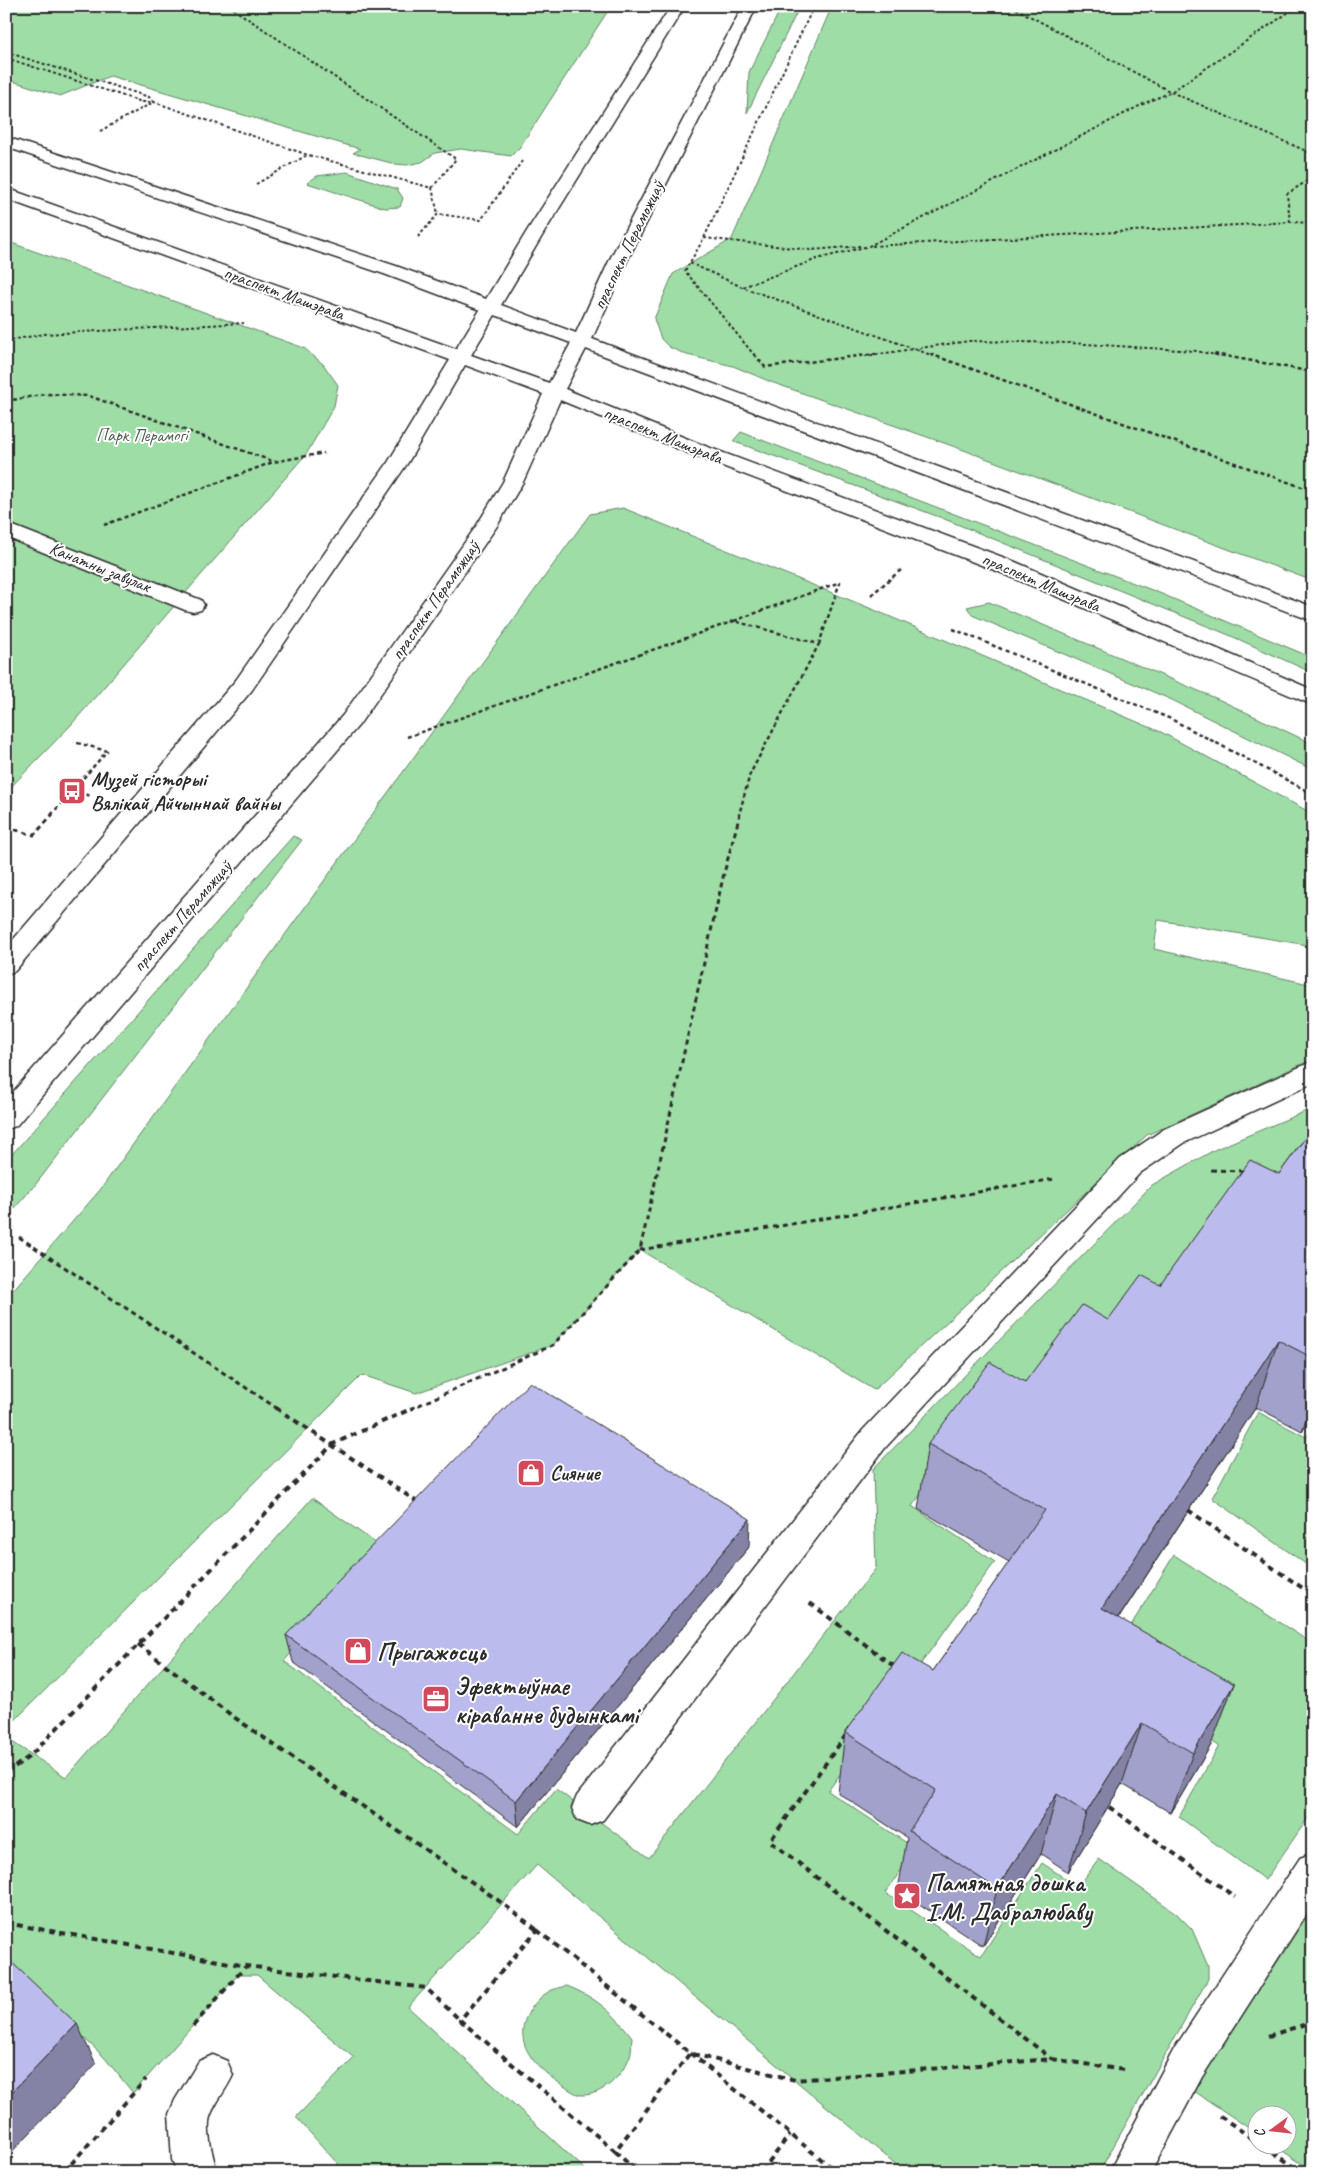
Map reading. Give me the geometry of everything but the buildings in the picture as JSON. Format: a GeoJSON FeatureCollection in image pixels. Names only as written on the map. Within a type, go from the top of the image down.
{"type":"FeatureCollection","features":[{"type":"Feature","properties":{"kind":"main road"},"geometry":{"type":"LineString","coordinates":[[6,965],[244,685],[397,464],[531,240],[678,6]]}},
{"type":"Feature","properties":{"kind":"main road","name":"праспект Пераможцаў"},"geometry":{"type":"LineString","coordinates":[[6,1119],[351,720],[487,526],[513,482],[554,391],[581,342],[620,257],[750,6]]}},
{"type":"Feature","properties":{"kind":"main road"},"geometry":{"type":"LineString","coordinates":[[6,142],[390,270],[1099,533],[1313,615]]}},
{"type":"Feature","properties":{"kind":"main road","name":"праспект Машэрава"},"geometry":{"type":"LineString","coordinates":[[6,193],[554,391],[698,450],[1005,566],[1313,698]]}},
{"type":"Feature","properties":{"kind":"main road","name":"Канатны завулак"},"geometry":{"type":"LineString","coordinates":[[6,529],[193,605]]}},
{"type":"Feature","properties":{"kind":"main road"},"geometry":{"type":"LineString","coordinates":[[590,1808],[874,1439],[1130,1166],[1174,1136],[1313,1071]]}},
{"type":"Feature","properties":{"kind":"main road"},"geometry":{"type":"LineString","coordinates":[[1129,2172],[1188,2063],[1313,1871]]}},
{"type":"Feature","properties":{"kind":"main road"},"geometry":{"type":"LineString","coordinates":[[198,2172],[192,2160],[189,2114],[213,2075]]}},
{"type":"Feature","properties":{"kind":"path"},"geometry":{"type":"LineString","coordinates":[[229,6],[456,159],[432,188]]}},
{"type":"Feature","properties":{"kind":"path"},"geometry":{"type":"LineString","coordinates":[[814,6],[704,238],[685,270],[765,367],[914,350],[969,341],[1070,343],[1196,351],[1313,372]]}},
{"type":"Feature","properties":{"kind":"path"},"geometry":{"type":"LineString","coordinates":[[1011,6],[1171,92],[1313,154]]}},
{"type":"Feature","properties":{"kind":"path"},"geometry":{"type":"LineString","coordinates":[[742,287],[817,260],[868,246],[1145,103],[1171,92],[1298,6]]}},
{"type":"Feature","properties":{"kind":"path"},"geometry":{"type":"LineString","coordinates":[[6,52],[149,97],[154,102]]}},
{"type":"Feature","properties":{"kind":"path"},"geometry":{"type":"LineString","coordinates":[[6,58],[142,102],[154,102],[308,155],[432,188]]}},
{"type":"Feature","properties":{"kind":"path"},"geometry":{"type":"LineString","coordinates":[[93,134],[154,102]]}},
{"type":"Feature","properties":{"kind":"path"},"geometry":{"type":"LineString","coordinates":[[250,188],[308,155]]}},
{"type":"Feature","properties":{"kind":"path"},"geometry":{"type":"LineString","coordinates":[[438,214],[481,220],[522,161]]}},
{"type":"Feature","properties":{"kind":"path"},"geometry":{"type":"LineString","coordinates":[[1290,222],[1287,194],[1313,177]]}},
{"type":"Feature","properties":{"kind":"path"},"geometry":{"type":"LineString","coordinates":[[432,188],[438,214]]}},
{"type":"Feature","properties":{"kind":"path"},"geometry":{"type":"LineString","coordinates":[[414,243],[438,214]]}},
{"type":"Feature","properties":{"kind":"path"},"geometry":{"type":"LineString","coordinates":[[704,238],[811,250],[1290,222],[1312,223]]}},
{"type":"Feature","properties":{"kind":"path"},"geometry":{"type":"LineString","coordinates":[[690,263],[742,287],[914,350],[1313,491]]}},
{"type":"Feature","properties":{"kind":"path"},"geometry":{"type":"LineString","coordinates":[[6,341],[44,334],[251,322]]}},
{"type":"Feature","properties":{"kind":"path"},"geometry":{"type":"LineString","coordinates":[[6,401],[21,396],[64,393],[89,396],[273,462]]}},
{"type":"Feature","properties":{"kind":"path"},"geometry":{"type":"LineString","coordinates":[[48,546],[273,462],[324,453]]}},
{"type":"Feature","properties":{"kind":"path"},"geometry":{"type":"LineString","coordinates":[[6,1773],[30,1756],[334,1444],[553,1344],[640,1250],[724,873],[750,774],[818,644],[840,582],[407,737]]}},
{"type":"Feature","properties":{"kind":"path"},"geometry":{"type":"LineString","coordinates":[[734,621],[818,644]]}},
{"type":"Feature","properties":{"kind":"path"},"geometry":{"type":"LineString","coordinates":[[953,629],[1171,718],[1313,794]]}},
{"type":"Feature","properties":{"kind":"path"},"geometry":{"type":"LineString","coordinates":[[6,827],[34,835],[107,751],[74,742]]}},
{"type":"Feature","properties":{"kind":"path"},"geometry":{"type":"LineString","coordinates":[[640,1250],[1130,1166],[1255,1172]]}},
{"type":"Feature","properties":{"kind":"path"},"geometry":{"type":"LineString","coordinates":[[19,1237],[334,1444],[424,1506]]}},
{"type":"Feature","properties":{"kind":"path"},"geometry":{"type":"LineString","coordinates":[[1188,1510],[1313,1594]]}},
{"type":"Feature","properties":{"kind":"path"},"geometry":{"type":"LineString","coordinates":[[771,1574],[903,1670]]}},
{"type":"Feature","properties":{"kind":"path"},"geometry":{"type":"LineString","coordinates":[[138,1644],[231,1715],[537,1930],[836,2172]]}},
{"type":"Feature","properties":{"kind":"path"},"geometry":{"type":"LineString","coordinates":[[890,1674],[895,1666]]}},
{"type":"Feature","properties":{"kind":"path"},"geometry":{"type":"LineString","coordinates":[[850,1730],[770,1841],[1052,2059]]}},
{"type":"Feature","properties":{"kind":"path"},"geometry":{"type":"LineString","coordinates":[[1109,1807],[1238,1898]]}},
{"type":"Feature","properties":{"kind":"path"},"geometry":{"type":"LineString","coordinates":[[6,1923],[246,1966],[426,1988],[460,2020],[637,2172]]}},
{"type":"Feature","properties":{"kind":"path"},"geometry":{"type":"LineString","coordinates":[[460,2020],[537,1930]]}},
{"type":"Feature","properties":{"kind":"path"},"geometry":{"type":"LineString","coordinates":[[690,2053],[795,2080],[1052,2059],[1159,2075],[1188,2063]]}},
{"type":"Feature","properties":{"kind":"path"},"geometry":{"type":"LineString","coordinates":[[614,2151],[690,2053]]}},
{"type":"Feature","properties":{"kind":"path"},"geometry":{"type":"LineString","coordinates":[[762,2172],[790,2134]]}},
{"type":"Feature","properties":{"kind":"path"},"geometry":{"type":"LineString","coordinates":[[1279,2156],[1302,2172]]}},
{"type":"Feature","properties":{"kind":"green space"},"geometry":{"type":"Polygon","coordinates":[[[6,6],[611,6],[520,147],[511,156],[461,149],[435,153],[422,162],[407,165],[395,164],[353,153],[360,149],[110,76],[60,96],[6,79],[6,6]]]}},
{"type":"Feature","properties":{"kind":"green space"},"geometry":{"type":"Polygon","coordinates":[[[782,6],[800,6],[747,113],[749,72],[782,6]]]}},
{"type":"Feature","properties":{"kind":"green space"},"geometry":{"type":"Polygon","coordinates":[[[832,6],[1313,6],[1313,581],[961,449],[771,382],[733,366],[687,355],[669,347],[661,339],[654,319],[673,274],[732,239],[832,6]]]}},
{"type":"Feature","properties":{"kind":"green space"},"geometry":{"type":"Polygon","coordinates":[[[347,172],[397,189],[403,198],[400,207],[385,208],[307,183],[317,176],[347,172]]]}},
{"type":"Feature","properties":{"kind":"green space","name":"Парк Перамогі"},"geometry":{"type":"Polygon","coordinates":[[[6,241],[304,348],[323,364],[338,385],[334,406],[307,453],[71,725],[6,792],[6,241]]]}},
{"type":"Feature","properties":{"kind":"green space"},"geometry":{"type":"Polygon","coordinates":[[[741,432],[1157,592],[1313,658],[1313,673],[1229,635],[942,518],[733,441],[741,432]]]}},
{"type":"Feature","properties":{"kind":"green space"},"geometry":{"type":"Polygon","coordinates":[[[623,508],[872,609],[1161,732],[1313,814],[1313,946],[1158,920],[1154,949],[1313,985],[1313,1059],[1147,1135],[874,1390],[640,1250],[553,1345],[416,1393],[362,1375],[6,1729],[6,1298],[100,1190],[590,514],[623,508]]]}},
{"type":"Feature","properties":{"kind":"green space"},"geometry":{"type":"Polygon","coordinates":[[[989,602],[1220,700],[1313,744],[1313,770],[1172,700],[972,615],[967,607],[989,602]]]}},
{"type":"Feature","properties":{"kind":"green space"},"geometry":{"type":"Polygon","coordinates":[[[293,836],[302,840],[36,1184],[6,1218],[6,1161],[293,836]]]}},
{"type":"Feature","properties":{"kind":"green space"},"geometry":{"type":"Polygon","coordinates":[[[1313,1108],[1313,1197],[976,1422],[912,1506],[995,1562],[828,1791],[916,1849],[885,1893],[981,1956],[1042,1863],[1078,1887],[1099,1859],[1176,1913],[1192,1929],[1208,1966],[1208,1979],[1099,2172],[905,2172],[537,1865],[408,2007],[588,2172],[345,2172],[296,2117],[354,2058],[257,1975],[238,1975],[133,2093],[104,2057],[28,1985],[6,2005],[6,1738],[66,1777],[312,1498],[387,1551],[284,1661],[518,1834],[556,1789],[649,1858],[876,1568],[873,1469],[1152,1185],[1216,1149],[1313,1108]]]}},
{"type":"Feature","properties":{"kind":"green space"},"geometry":{"type":"Polygon","coordinates":[[[1258,1412],[1306,1437],[1313,1427],[1313,1569],[1212,1498],[1258,1412]]]}},
{"type":"Feature","properties":{"kind":"green space"},"geometry":{"type":"Polygon","coordinates":[[[1174,1555],[1313,1644],[1313,1811],[1265,1880],[1179,1817],[1219,1746],[1103,1671],[1174,1555]]]}},
{"type":"Feature","properties":{"kind":"green space"},"geometry":{"type":"Polygon","coordinates":[[[1313,1900],[1313,2171],[1290,2156],[1296,2156],[1296,2106],[1246,2106],[1246,2126],[1194,2091],[1313,1900]]]}},
{"type":"Feature","properties":{"kind":"green space"},"geometry":{"type":"Polygon","coordinates":[[[567,1986],[595,2000],[632,2037],[631,2054],[617,2077],[604,2088],[589,2094],[581,2095],[575,2093],[548,2075],[532,2058],[526,2049],[523,2039],[526,2017],[536,2002],[552,1990],[567,1986]]]}},
{"type":"Feature","properties":{"kind":"place","name":"Музей гісторыі Вялікай Айчыннай вайны"},"geometry":{"type":"Point","coordinates":[72,791]}},
{"type":"Feature","properties":{"kind":"place","name":"Сияние"},"geometry":{"type":"Point","coordinates":[531,1473]}},
{"type":"Feature","properties":{"kind":"place","name":"Прыгажосць"},"geometry":{"type":"Point","coordinates":[358,1651]}},
{"type":"Feature","properties":{"kind":"place","name":"Эфектыўнае кіраванне будынкамі"},"geometry":{"type":"Point","coordinates":[436,1699]}},
{"type":"Feature","properties":{"kind":"place","name":"Памятная дошка І.М. Дабралюбаву"},"geometry":{"type":"Point","coordinates":[907,1896]}}]}
